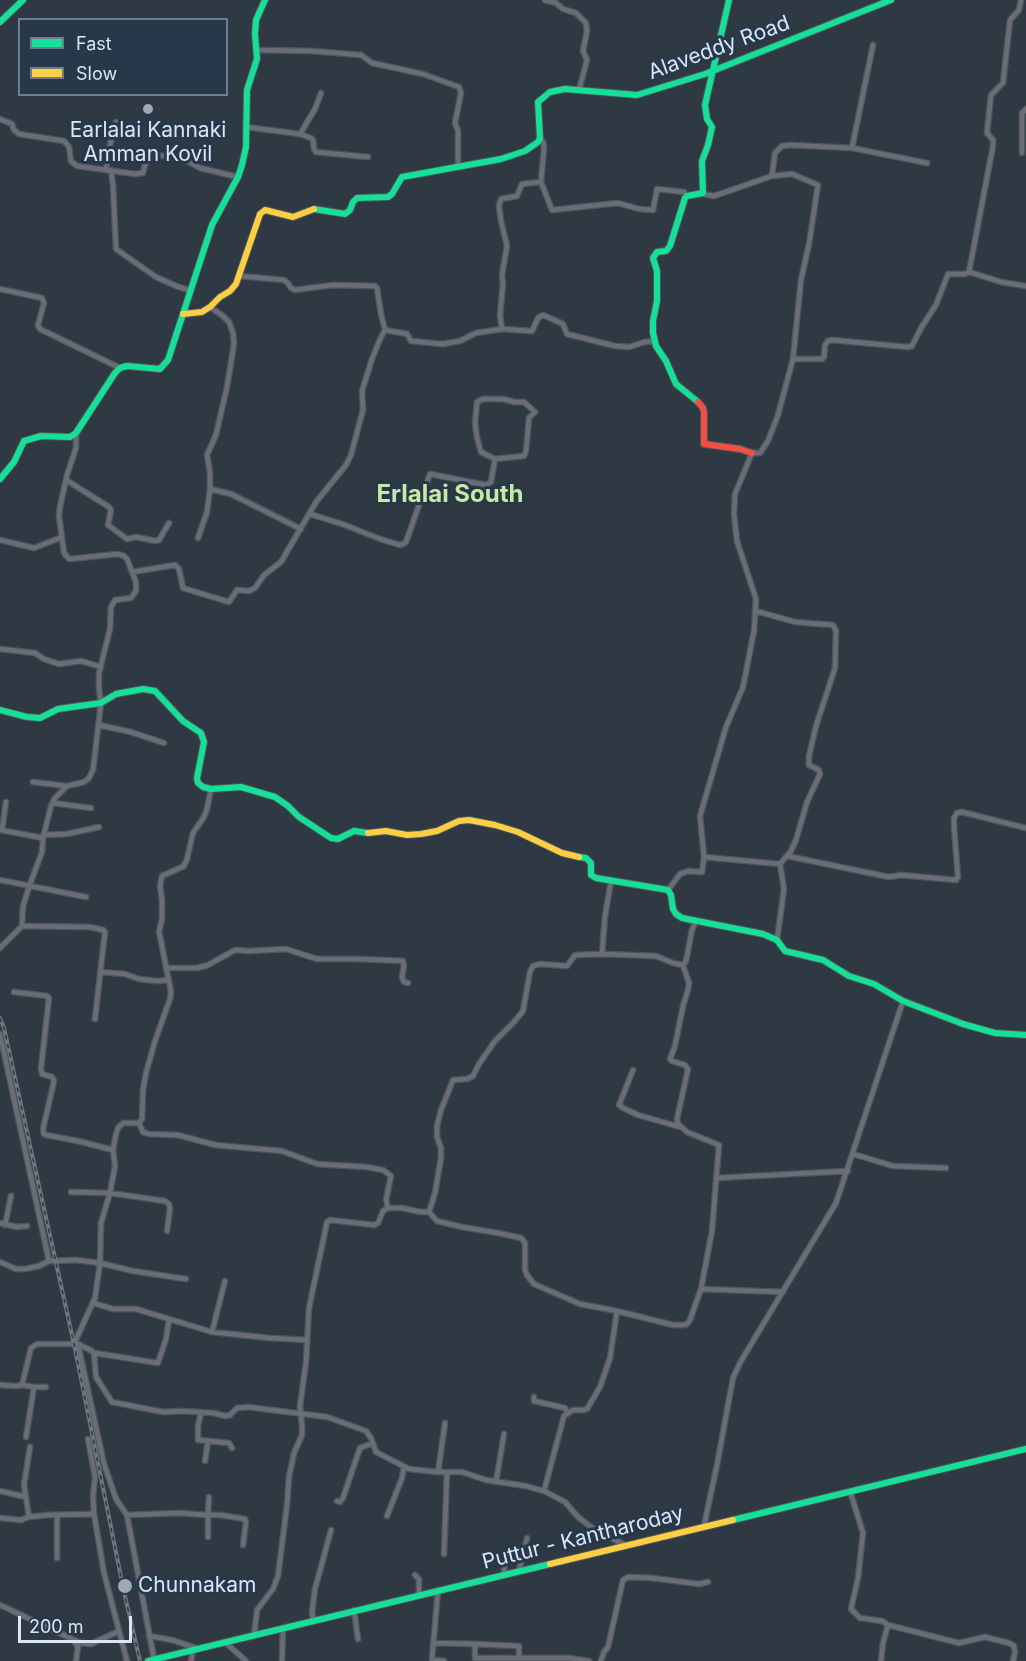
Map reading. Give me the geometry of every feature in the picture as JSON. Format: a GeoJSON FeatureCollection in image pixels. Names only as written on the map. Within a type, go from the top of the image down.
{"type":"FeatureCollection","features":[{"type":"Feature","properties":{"kind":"street"},"geometry":{"type":"LineString","coordinates":[[0,22],[23,0]]}},
{"type":"Feature","properties":{"kind":"street"},"geometry":{"type":"LineString","coordinates":[[0,479],[14,462],[24,441],[40,436],[70,437],[76,433],[120,368],[127,366],[160,369],[168,360],[212,225],[238,177],[246,147],[247,90],[255,67],[256,20],[265,0]]}},
{"type":"Feature","properties":{"kind":"street"},"geometry":{"type":"LineString","coordinates":[[545,0],[576,13],[586,23],[587,31],[583,51],[587,60],[579,90]]}},
{"type":"Feature","properties":{"kind":"street"},"geometry":{"type":"LineString","coordinates":[[703,194],[702,161],[712,127],[707,119],[705,105],[729,0]]}},
{"type":"Feature","properties":{"kind":"street","name":"Alaveddy Road"},"geometry":{"type":"LineString","coordinates":[[540,138],[538,102],[550,92],[565,89],[637,95],[705,74],[891,0]]}},
{"type":"Feature","properties":{"kind":"street"},"geometry":{"type":"LineString","coordinates":[[969,272],[993,146],[993,140],[987,133],[991,95],[1003,83],[1010,20],[1019,10],[1021,0]]}},
{"type":"Feature","properties":{"kind":"street"},"geometry":{"type":"LineString","coordinates":[[852,148],[873,45]]}},
{"type":"Feature","properties":{"kind":"street"},"geometry":{"type":"LineString","coordinates":[[256,50],[361,55],[368,62],[423,74],[459,87],[462,93],[455,123],[458,131],[458,167]]}},
{"type":"Feature","properties":{"kind":"street"},"geometry":{"type":"LineString","coordinates":[[300,134],[315,109],[321,93]]}},
{"type":"Feature","properties":{"kind":"street"},"geometry":{"type":"LineString","coordinates":[[1022,153],[1022,112],[1026,109]]}},
{"type":"Feature","properties":{"kind":"street"},"geometry":{"type":"LineString","coordinates":[[0,119],[12,124],[14,130],[19,134],[64,141],[69,147],[71,160],[77,165],[135,174],[142,173],[150,154],[183,159],[200,168],[238,177]]}},
{"type":"Feature","properties":{"kind":"street"},"geometry":{"type":"LineString","coordinates":[[116,122],[110,145],[109,170],[113,185],[116,249],[156,277],[191,291]]}},
{"type":"Feature","properties":{"kind":"street"},"geometry":{"type":"LineString","coordinates":[[246,127],[300,134],[313,140],[316,152],[368,157]]}},
{"type":"Feature","properties":{"kind":"street"},"geometry":{"type":"LineString","coordinates":[[183,314],[202,312],[210,308],[236,284],[260,214],[265,210],[293,217],[315,209],[345,214],[357,198],[387,197],[392,194],[402,177],[501,159],[525,151],[540,138]]}},
{"type":"Feature","properties":{"kind":"street"},"geometry":{"type":"LineString","coordinates":[[540,138],[544,148],[541,182],[552,210],[618,203],[653,210],[657,189],[684,192],[687,196]]}},
{"type":"Feature","properties":{"kind":"street"},"geometry":{"type":"LineString","coordinates":[[772,176],[775,153],[782,146],[790,145],[852,148],[927,163]]}},
{"type":"Feature","properties":{"kind":"street"},"geometry":{"type":"LineString","coordinates":[[792,174],[818,185],[801,280],[793,359],[778,415],[768,441],[760,453],[704,444],[703,408],[676,384],[666,361],[656,346],[653,321],[657,301],[657,271],[653,258],[657,252],[666,251],[670,246],[687,196],[703,194],[714,196],[772,176],[792,174]]}},
{"type":"Feature","properties":{"kind":"street"},"geometry":{"type":"LineString","coordinates":[[502,329],[500,315],[502,275],[507,246],[499,206],[501,199],[517,196],[522,184],[541,182]]}},
{"type":"Feature","properties":{"kind":"street"},"geometry":{"type":"LineString","coordinates":[[793,359],[822,359],[825,345],[832,340],[912,346],[936,305],[948,274],[969,272],[1001,282],[1026,286]]}},
{"type":"Feature","properties":{"kind":"street"},"geometry":{"type":"LineString","coordinates":[[132,572],[175,565],[178,566],[183,588],[229,602],[238,590],[249,591],[255,588],[264,575],[281,562],[316,502],[346,465],[351,455],[363,410],[362,391],[372,359],[385,330],[377,288],[375,286],[333,285],[295,290],[284,280],[239,276]]}},
{"type":"Feature","properties":{"kind":"street"},"geometry":{"type":"LineString","coordinates":[[0,289],[42,298],[44,303],[38,325],[40,329],[120,368]]}},
{"type":"Feature","properties":{"kind":"street"},"geometry":{"type":"LineString","coordinates":[[198,538],[207,512],[210,489],[207,455],[216,435],[234,344],[229,322],[210,308]]}},
{"type":"Feature","properties":{"kind":"street"},"geometry":{"type":"LineString","coordinates":[[385,330],[407,334],[411,341],[443,344],[460,341],[476,333],[502,329],[532,331],[538,318],[543,315],[563,324],[567,334],[615,346],[629,347],[655,341]]}},
{"type":"Feature","properties":{"kind":"street"},"geometry":{"type":"LineString","coordinates":[[483,399],[524,402],[535,412],[529,418],[524,456],[495,459],[481,452],[475,423],[477,402],[483,399]]}},
{"type":"Feature","properties":{"kind":"street"},"geometry":{"type":"LineString","coordinates":[[33,782],[67,786],[84,782],[89,778],[93,770],[99,725],[101,703],[98,681],[110,629],[112,603],[115,600],[131,598],[136,591],[136,582],[124,556],[118,554],[69,559],[64,553],[59,516],[66,480],[76,448],[76,433]]}},
{"type":"Feature","properties":{"kind":"street"},"geometry":{"type":"LineString","coordinates":[[668,890],[680,874],[688,871],[702,872],[704,857],[700,816],[726,727],[743,687],[754,631],[756,598],[737,541],[734,514],[735,494],[752,453]]}},
{"type":"Feature","properties":{"kind":"street"},"geometry":{"type":"LineString","coordinates":[[309,514],[400,545],[406,542],[430,474],[486,485],[490,482],[495,459]]}},
{"type":"Feature","properties":{"kind":"street"},"geometry":{"type":"LineString","coordinates":[[66,480],[109,507],[111,510],[108,525],[127,539],[136,537],[159,540],[169,523]]}},
{"type":"Feature","properties":{"kind":"street"},"geometry":{"type":"LineString","coordinates":[[210,489],[231,494],[301,529]]}},
{"type":"Feature","properties":{"kind":"street"},"geometry":{"type":"LineString","coordinates":[[0,540],[34,548],[62,537]]}},
{"type":"Feature","properties":{"kind":"street"},"geometry":{"type":"LineString","coordinates":[[756,611],[795,622],[833,625],[837,631],[835,668],[809,756],[809,765],[819,770],[820,774],[807,802],[796,840],[780,864]]}},
{"type":"Feature","properties":{"kind":"street"},"geometry":{"type":"LineString","coordinates":[[0,649],[34,653],[59,664],[81,661],[100,667]]}},
{"type":"Feature","properties":{"kind":"street"},"geometry":{"type":"LineString","coordinates":[[0,710],[40,718],[58,709],[101,703],[116,694],[143,689],[155,691],[183,721],[201,733],[204,742],[198,783],[211,789],[241,787],[275,797],[299,817],[332,838],[338,839],[354,831],[421,834],[437,831],[459,821],[470,819],[518,832],[562,852],[586,858],[591,863],[591,875],[611,881],[668,890]]}},
{"type":"Feature","properties":{"kind":"street"},"geometry":{"type":"LineString","coordinates":[[99,725],[164,743]]}},
{"type":"Feature","properties":{"kind":"street"},"geometry":{"type":"LineString","coordinates":[[0,948],[22,926],[23,906],[42,852],[43,837],[53,803],[67,786]]}},
{"type":"Feature","properties":{"kind":"street"},"geometry":{"type":"LineString","coordinates":[[139,1123],[142,1119],[146,1073],[171,992],[159,931],[162,919],[160,886],[162,876],[184,866],[193,833],[207,809],[211,789]]}},
{"type":"Feature","properties":{"kind":"street"},"geometry":{"type":"LineString","coordinates":[[6,801],[1,830],[43,837],[99,827]]}},
{"type":"Feature","properties":{"kind":"street"},"geometry":{"type":"LineString","coordinates":[[53,803],[91,808]]}},
{"type":"Feature","properties":{"kind":"street"},"geometry":{"type":"LineString","coordinates":[[787,856],[889,877],[901,875],[956,880],[958,877],[954,818],[957,813],[962,812],[1026,828]]}},
{"type":"Feature","properties":{"kind":"street"},"geometry":{"type":"LineString","coordinates":[[704,857],[780,864]]}},
{"type":"Feature","properties":{"kind":"street"},"geometry":{"type":"LineString","coordinates":[[777,940],[784,889],[780,864]]}},
{"type":"Feature","properties":{"kind":"street"},"geometry":{"type":"LineString","coordinates":[[0,880],[86,897]]}},
{"type":"Feature","properties":{"kind":"street"},"geometry":{"type":"LineString","coordinates":[[602,954],[611,881]]}},
{"type":"Feature","properties":{"kind":"street"},"geometry":{"type":"LineString","coordinates":[[668,890],[673,909],[682,918],[763,934],[777,940],[785,951],[823,960],[849,976],[874,984],[903,1001],[963,1024],[995,1033],[1026,1035]]}},
{"type":"Feature","properties":{"kind":"street"},"geometry":{"type":"LineString","coordinates":[[680,1127],[677,1119],[688,1069],[685,1065],[670,1059],[688,990],[689,983],[683,965],[696,921]]}},
{"type":"Feature","properties":{"kind":"street"},"geometry":{"type":"LineString","coordinates":[[22,926],[90,927],[105,932],[95,1018]]}},
{"type":"Feature","properties":{"kind":"street"},"geometry":{"type":"LineString","coordinates":[[166,968],[197,968],[208,965],[235,950],[286,949],[317,959],[358,958],[403,961],[402,977],[404,982],[408,983]]}},
{"type":"Feature","properties":{"kind":"street"},"geometry":{"type":"LineString","coordinates":[[429,1212],[441,1158],[437,1126],[453,1080],[473,1076],[495,1041],[523,1011],[533,966],[540,964],[567,966],[575,955],[602,954],[656,956],[683,965]]}},
{"type":"Feature","properties":{"kind":"street"},"geometry":{"type":"LineString","coordinates":[[100,972],[125,974],[148,980],[169,980]]}},
{"type":"Feature","properties":{"kind":"street"},"geometry":{"type":"LineString","coordinates":[[14,992],[49,998],[41,1068],[42,1074],[52,1077],[54,1081],[43,1129],[44,1134],[113,1150]]}},
{"type":"Feature","properties":{"kind":"street"},"geometry":{"type":"LineString","coordinates":[[704,1526],[732,1378],[836,1203],[903,1001]]}},
{"type":"Feature","properties":{"kind":"street"},"geometry":{"type":"LineString","coordinates":[[0,1034],[49,1261]]}},
{"type":"Feature","properties":{"kind":"street"},"geometry":{"type":"LineString","coordinates":[[254,1636],[257,1610],[273,1589],[278,1576],[289,1477],[294,1453],[302,1435],[300,1414],[309,1308],[327,1222],[330,1220],[374,1225],[388,1208],[429,1212],[437,1221],[521,1238],[525,1243],[525,1270],[534,1284],[580,1304],[673,1325],[687,1324],[690,1320],[701,1289],[712,1231],[719,1145],[680,1127],[638,1115],[619,1105],[633,1070]]}},
{"type":"Feature","properties":{"kind":"street"},"geometry":{"type":"LineString","coordinates":[[139,1123],[123,1123],[116,1134],[113,1150],[115,1166],[101,1223],[100,1263],[95,1299],[76,1344],[104,1464],[116,1499],[127,1515],[149,1636],[151,1660]]}},
{"type":"Feature","properties":{"kind":"street"},"geometry":{"type":"LineString","coordinates":[[139,1123],[144,1132],[149,1134],[178,1135],[215,1145],[282,1151],[317,1164],[383,1170],[391,1176],[386,1200],[388,1208]]}},
{"type":"Feature","properties":{"kind":"street"},"geometry":{"type":"LineString","coordinates":[[853,1154],[893,1166],[946,1168]]}},
{"type":"Feature","properties":{"kind":"street"},"geometry":{"type":"LineString","coordinates":[[716,1178],[848,1171]]}},
{"type":"Feature","properties":{"kind":"street"},"geometry":{"type":"LineString","coordinates":[[70,1192],[110,1193],[165,1202],[170,1208],[167,1231]]}},
{"type":"Feature","properties":{"kind":"street"},"geometry":{"type":"LineString","coordinates":[[11,1196],[2,1224],[16,1227],[27,1226]]}},
{"type":"Feature","properties":{"kind":"street"},"geometry":{"type":"LineString","coordinates":[[0,1262],[16,1269],[25,1269],[49,1261],[76,1260],[186,1280]]}},
{"type":"Feature","properties":{"kind":"street"},"geometry":{"type":"LineString","coordinates":[[212,1332],[225,1281]]}},
{"type":"Feature","properties":{"kind":"street"},"geometry":{"type":"LineString","coordinates":[[701,1289],[783,1292]]}},
{"type":"Feature","properties":{"kind":"street"},"geometry":{"type":"LineString","coordinates":[[93,1303],[113,1309],[136,1309],[212,1332],[306,1340]]}},
{"type":"Feature","properties":{"kind":"street"},"geometry":{"type":"LineString","coordinates":[[544,1491],[564,1416],[567,1413],[587,1408],[600,1387],[610,1358],[617,1311]]}},
{"type":"Feature","properties":{"kind":"street"},"geometry":{"type":"LineString","coordinates":[[22,1385],[33,1346],[76,1344],[94,1353],[158,1363],[166,1339],[169,1320]]}},
{"type":"Feature","properties":{"kind":"street"},"geometry":{"type":"LineString","coordinates":[[94,1353],[96,1377],[112,1402],[163,1412],[183,1411],[225,1416],[230,1415],[237,1408],[248,1407],[327,1417],[366,1431],[376,1452],[409,1469],[462,1472],[486,1480],[544,1491],[565,1502],[578,1517],[595,1530],[625,1545]]}},
{"type":"Feature","properties":{"kind":"street"},"geometry":{"type":"LineString","coordinates":[[0,1385],[46,1387]]}},
{"type":"Feature","properties":{"kind":"street"},"geometry":{"type":"LineString","coordinates":[[26,1437],[34,1387]]}},
{"type":"Feature","properties":{"kind":"street"},"geometry":{"type":"LineString","coordinates":[[534,1397],[534,1401],[565,1408],[567,1413]]}},
{"type":"Feature","properties":{"kind":"street"},"geometry":{"type":"LineString","coordinates":[[201,1413],[198,1440],[229,1443],[232,1448]]}},
{"type":"Feature","properties":{"kind":"street"},"geometry":{"type":"LineString","coordinates":[[438,1472],[445,1423]]}},
{"type":"Feature","properties":{"kind":"street"},"geometry":{"type":"LineString","coordinates":[[496,1482],[504,1434]]}},
{"type":"Feature","properties":{"kind":"street"},"geometry":{"type":"LineString","coordinates":[[88,1439],[95,1477],[94,1514],[104,1573],[128,1661]]}},
{"type":"Feature","properties":{"kind":"street"},"geometry":{"type":"LineString","coordinates":[[205,1461],[208,1441]]}},
{"type":"Feature","properties":{"kind":"street"},"geometry":{"type":"LineString","coordinates":[[337,1501],[340,1502],[343,1498],[360,1448],[373,1443]]}},
{"type":"Feature","properties":{"kind":"street"},"geometry":{"type":"LineString","coordinates":[[29,1517],[24,1485],[30,1447]]}},
{"type":"Feature","properties":{"kind":"street","name":"Puttur - Kantharoday"},"geometry":{"type":"LineString","coordinates":[[151,1660],[1026,1449]]}},
{"type":"Feature","properties":{"kind":"street"},"geometry":{"type":"LineString","coordinates":[[387,1516],[404,1467]]}},
{"type":"Feature","properties":{"kind":"street"},"geometry":{"type":"LineString","coordinates":[[444,1554],[447,1472]]}},
{"type":"Feature","properties":{"kind":"street"},"geometry":{"type":"LineString","coordinates":[[0,1491],[26,1497]]}},
{"type":"Feature","properties":{"kind":"street"},"geometry":{"type":"LineString","coordinates":[[850,1491],[863,1533],[858,1578],[851,1609],[860,1618],[959,1643],[985,1637],[1009,1643],[1014,1646],[1013,1661]]}},
{"type":"Feature","properties":{"kind":"street"},"geometry":{"type":"LineString","coordinates":[[208,1538],[209,1497]]}},
{"type":"Feature","properties":{"kind":"street"},"geometry":{"type":"LineString","coordinates":[[127,1515],[179,1513],[245,1519],[243,1545]]}},
{"type":"Feature","properties":{"kind":"street"},"geometry":{"type":"LineString","coordinates":[[0,1518],[21,1520],[29,1517],[94,1514]]}},
{"type":"Feature","properties":{"kind":"street"},"geometry":{"type":"LineString","coordinates":[[57,1515],[57,1558]]}},
{"type":"Feature","properties":{"kind":"street"},"geometry":{"type":"LineString","coordinates":[[313,1620],[315,1589],[331,1530]]}},
{"type":"Feature","properties":{"kind":"street"},"geometry":{"type":"LineString","coordinates":[[519,1570],[526,1538]]}},
{"type":"Feature","properties":{"kind":"street"},"geometry":{"type":"LineString","coordinates":[[504,1574],[505,1558]]}},
{"type":"Feature","properties":{"kind":"street"},"geometry":{"type":"LineString","coordinates":[[415,1575],[420,1579],[419,1595]]}},
{"type":"Feature","properties":{"kind":"street"},"geometry":{"type":"LineString","coordinates":[[601,1661],[608,1647],[623,1580],[652,1578],[699,1584],[708,1582]]}},
{"type":"Feature","properties":{"kind":"street"},"geometry":{"type":"LineString","coordinates":[[438,1590],[432,1659],[444,1661]]}},
{"type":"Feature","properties":{"kind":"street"},"geometry":{"type":"LineString","coordinates":[[0,1605],[81,1643],[91,1644],[120,1631]]}},
{"type":"Feature","properties":{"kind":"street"},"geometry":{"type":"LineString","coordinates":[[354,1610],[358,1639]]}},
{"type":"Feature","properties":{"kind":"street"},"geometry":{"type":"LineString","coordinates":[[881,1661],[888,1625]]}},
{"type":"Feature","properties":{"kind":"street"},"geometry":{"type":"LineString","coordinates":[[282,1661],[284,1628]]}},
{"type":"Feature","properties":{"kind":"street"},"geometry":{"type":"LineString","coordinates":[[149,1636],[172,1640],[196,1649],[192,1661]]}},
{"type":"Feature","properties":{"kind":"street"},"geometry":{"type":"LineString","coordinates":[[72,1639],[78,1646],[76,1661]]}},
{"type":"Feature","properties":{"kind":"street"},"geometry":{"type":"LineString","coordinates":[[225,1642],[246,1661]]}},
{"type":"Feature","properties":{"kind":"street"},"geometry":{"type":"LineString","coordinates":[[433,1642],[519,1646],[519,1658]]}},
{"type":"Feature","properties":{"kind":"street"},"geometry":{"type":"LineString","coordinates":[[476,1644],[475,1658],[569,1658],[589,1661]]}},
{"type":"Feature","properties":{"kind":"railway"},"geometry":{"type":"LineString","coordinates":[[0,1018],[74,1344],[140,1661]]}},
{"type":"Feature","properties":{"kind":"traffic: fast"},"geometry":{"type":"LineString","coordinates":[[0,22],[23,0]]}},
{"type":"Feature","properties":{"kind":"traffic: fast"},"geometry":{"type":"LineString","coordinates":[[0,479],[14,462],[24,441],[41,436],[70,437],[76,433],[120,368],[127,366],[160,369],[168,360],[212,225],[242,165],[246,147],[247,90],[257,59],[256,20],[265,0]]}},
{"type":"Feature","properties":{"kind":"traffic: fast"},"geometry":{"type":"LineString","coordinates":[[698,402],[676,384],[666,361],[656,346],[653,321],[657,301],[657,271],[653,258],[657,252],[666,251],[670,246],[685,198],[703,193],[702,161],[712,127],[707,119],[705,105],[729,0]]}},
{"type":"Feature","properties":{"kind":"traffic: fast"},"geometry":{"type":"LineString","coordinates":[[314,209],[345,214],[357,198],[388,197],[402,177],[501,159],[525,151],[540,138],[538,102],[550,92],[565,89],[637,95],[705,74],[891,0]]}},
{"type":"Feature","properties":{"kind":"traffic: fast"},"geometry":{"type":"LineString","coordinates":[[0,710],[40,718],[58,709],[101,703],[116,694],[143,689],[155,691],[183,721],[201,733],[204,742],[197,778],[198,783],[203,787],[211,789],[241,787],[275,797],[299,817],[331,838],[338,839],[354,831],[368,833]]}},
{"type":"Feature","properties":{"kind":"traffic: fast"},"geometry":{"type":"LineString","coordinates":[[579,857],[586,858],[591,863],[591,875],[596,878],[668,890],[673,909],[682,918],[763,934],[777,940],[785,951],[823,960],[849,976],[874,984],[903,1001],[963,1024],[995,1033],[1026,1035]]}},
{"type":"Feature","properties":{"kind":"traffic: fast"},"geometry":{"type":"LineString","coordinates":[[733,1520],[1026,1449]]}},
{"type":"Feature","properties":{"kind":"traffic: fast"},"geometry":{"type":"LineString","coordinates":[[148,1661],[550,1564]]}},
{"type":"Feature","properties":{"kind":"traffic: slow"},"geometry":{"type":"LineString","coordinates":[[183,314],[202,312],[236,284],[260,214],[265,210],[293,217],[314,209]]}},
{"type":"Feature","properties":{"kind":"traffic: slow"},"geometry":{"type":"LineString","coordinates":[[368,833],[386,831],[407,835],[421,834],[437,831],[459,821],[469,820],[518,832],[562,853],[579,857]]}},
{"type":"Feature","properties":{"kind":"traffic: slow"},"geometry":{"type":"LineString","coordinates":[[550,1564],[733,1520]]}},
{"type":"Feature","properties":{"kind":"traffic: jam"},"geometry":{"type":"LineString","coordinates":[[698,402],[704,412],[704,444],[752,453]]}},
{"type":"Feature","properties":{"kind":"place","name":"Earlalai Kannaki Amman Kovil"},"geometry":{"type":"Point","coordinates":[148,109]}},
{"type":"Feature","properties":{"kind":"place","name":"Chunnakam"},"geometry":{"type":"Point","coordinates":[125,1586]}},
{"type":"Feature","properties":{"kind":"district","name":"Erlalai South"},"geometry":{"type":"Point","coordinates":[450,495]}}]}
